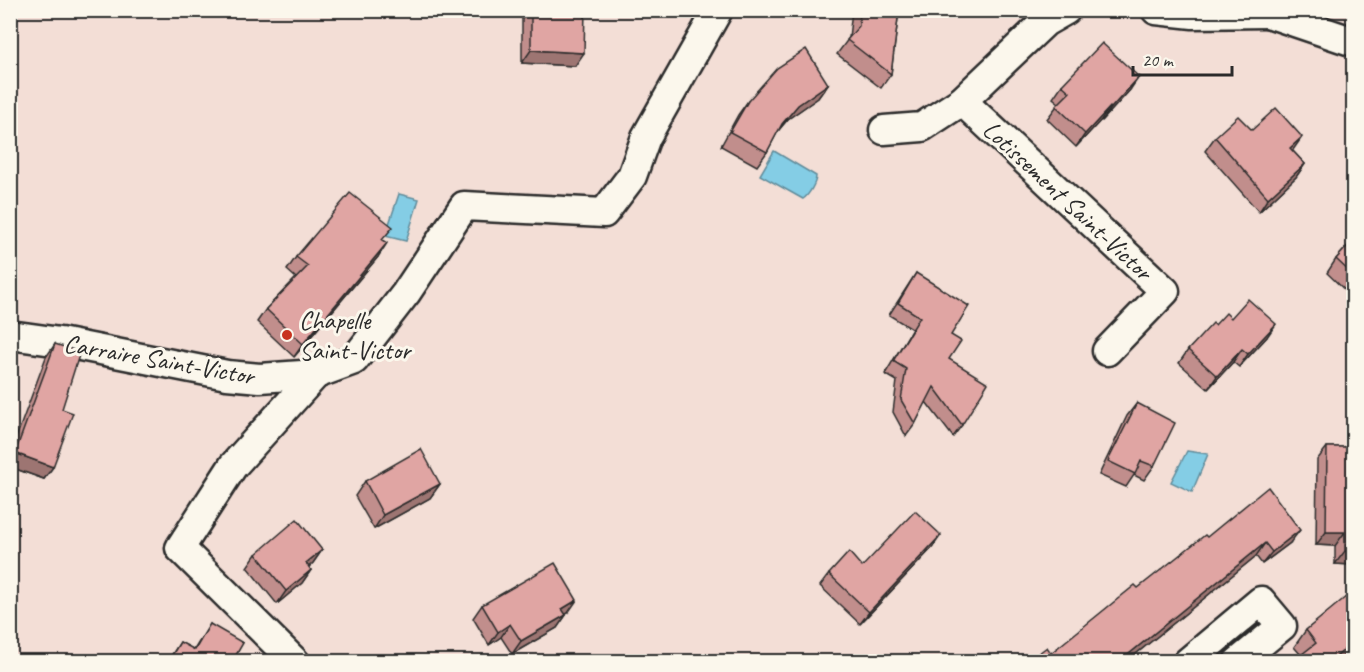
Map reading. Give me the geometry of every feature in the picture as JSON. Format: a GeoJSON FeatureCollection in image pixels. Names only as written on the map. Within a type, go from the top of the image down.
{"type":"FeatureCollection","features":[{"type":"Feature","properties":{"kind":"street","name":"Carraire Saint-Victor"},"geometry":{"type":"LineString","coordinates":[[10,335],[60,342],[227,375],[260,378],[316,374],[354,360],[406,293],[464,206],[604,213],[632,176],[646,136],[718,10]]}},
{"type":"Feature","properties":{"kind":"street","name":"Lotissement Saint-Victor"},"geometry":{"type":"LineString","coordinates":[[884,130],[922,126],[962,101],[1045,22],[1066,10]]}},
{"type":"Feature","properties":{"kind":"street"},"geometry":{"type":"LineString","coordinates":[[1156,10],[1193,14],[1263,12],[1307,20],[1353,42]]}},
{"type":"Feature","properties":{"kind":"street","name":"Lotissement Saint-Victor"},"geometry":{"type":"LineString","coordinates":[[962,101],[1165,291],[1107,351]]}},
{"type":"Feature","properties":{"kind":"street"},"geometry":{"type":"LineString","coordinates":[[294,662],[180,548],[233,466],[316,374]]}},
{"type":"Feature","properties":{"kind":"street"},"geometry":{"type":"LineString","coordinates":[[1206,656],[1261,601],[1282,626],[1238,662]]}},
{"type":"Feature","properties":{"kind":"water"},"geometry":{"type":"Polygon","coordinates":[[[774,151],[816,176],[812,189],[803,199],[760,175],[774,151]]]}},
{"type":"Feature","properties":{"kind":"water"},"geometry":{"type":"Polygon","coordinates":[[[399,194],[419,199],[406,241],[385,236],[399,194]]]}},
{"type":"Feature","properties":{"kind":"water"},"geometry":{"type":"Polygon","coordinates":[[[1187,451],[1208,454],[1192,492],[1171,482],[1187,451]]]}},
{"type":"Feature","properties":{"kind":"building"},"geometry":{"type":"Polygon","coordinates":[[[531,10],[585,10],[584,53],[531,50],[531,10]]]}},
{"type":"Feature","properties":{"kind":"building"},"geometry":{"type":"Polygon","coordinates":[[[860,10],[899,10],[891,74],[847,40],[859,26],[860,10]]]}},
{"type":"Feature","properties":{"kind":"building"},"geometry":{"type":"Polygon","coordinates":[[[1102,43],[1139,77],[1085,134],[1056,106],[1070,92],[1062,85],[1102,43]]]}},
{"type":"Feature","properties":{"kind":"building"},"geometry":{"type":"Polygon","coordinates":[[[806,49],[828,84],[798,105],[782,124],[767,152],[730,132],[748,101],[777,68],[806,49]]]}},
{"type":"Feature","properties":{"kind":"building"},"geometry":{"type":"Polygon","coordinates":[[[1276,108],[1302,137],[1290,148],[1305,164],[1268,198],[1215,137],[1238,116],[1252,130],[1276,108]]]}},
{"type":"Feature","properties":{"kind":"building"},"geometry":{"type":"Polygon","coordinates":[[[350,193],[393,227],[382,240],[387,243],[303,344],[266,309],[308,266],[296,257],[350,193]]]}},
{"type":"Feature","properties":{"kind":"building"},"geometry":{"type":"Polygon","coordinates":[[[1353,240],[1353,275],[1336,259],[1353,240]]]}},
{"type":"Feature","properties":{"kind":"building"},"geometry":{"type":"Polygon","coordinates":[[[916,273],[969,306],[951,335],[961,341],[949,359],[988,383],[962,425],[934,387],[915,424],[901,400],[906,369],[893,361],[920,317],[898,303],[916,273]]]}},
{"type":"Feature","properties":{"kind":"building"},"geometry":{"type":"Polygon","coordinates":[[[1248,299],[1276,324],[1248,354],[1242,349],[1217,376],[1188,350],[1213,323],[1215,325],[1226,313],[1231,318],[1248,299]]]}},
{"type":"Feature","properties":{"kind":"building"},"geometry":{"type":"Polygon","coordinates":[[[55,344],[80,352],[62,409],[73,413],[53,467],[15,453],[55,344]]]}},
{"type":"Feature","properties":{"kind":"building"},"geometry":{"type":"Polygon","coordinates":[[[1137,403],[1175,423],[1154,466],[1141,461],[1135,474],[1108,461],[1137,403]]]}},
{"type":"Feature","properties":{"kind":"building"},"geometry":{"type":"Polygon","coordinates":[[[1327,447],[1353,447],[1353,551],[1345,551],[1345,532],[1326,532],[1327,447]]]}},
{"type":"Feature","properties":{"kind":"building"},"geometry":{"type":"Polygon","coordinates":[[[421,449],[440,484],[383,515],[365,481],[421,449]]]}},
{"type":"Feature","properties":{"kind":"building"},"geometry":{"type":"Polygon","coordinates":[[[1268,487],[1300,530],[1272,552],[1265,543],[1119,662],[1027,662],[1047,647],[1051,653],[1135,585],[1138,588],[1205,535],[1207,537],[1268,487]]]}},
{"type":"Feature","properties":{"kind":"building"},"geometry":{"type":"Polygon","coordinates":[[[915,511],[941,535],[869,612],[829,574],[849,552],[862,567],[915,511]]]}},
{"type":"Feature","properties":{"kind":"building"},"geometry":{"type":"Polygon","coordinates":[[[297,519],[322,550],[306,563],[311,570],[286,591],[256,554],[297,519]]]}},
{"type":"Feature","properties":{"kind":"building"},"geometry":{"type":"Polygon","coordinates":[[[555,563],[577,600],[562,609],[566,615],[521,641],[510,624],[498,632],[482,605],[555,563]]]}},
{"type":"Feature","properties":{"kind":"building"},"geometry":{"type":"Polygon","coordinates":[[[1353,591],[1353,642],[1330,662],[1292,662],[1316,643],[1306,630],[1353,591]]]}},
{"type":"Feature","properties":{"kind":"building"},"geometry":{"type":"Polygon","coordinates":[[[210,624],[243,643],[232,662],[168,662],[180,642],[195,650],[210,624]]]}},
{"type":"Feature","properties":{"kind":"building"},"geometry":{"type":"Polygon","coordinates":[[[1260,658],[1263,662],[1248,662],[1249,661],[1260,658]]]}},
{"type":"Feature","properties":{"kind":"place","name":"Chapelle Saint-Victor"},"geometry":{"type":"Point","coordinates":[287,335]}}]}
